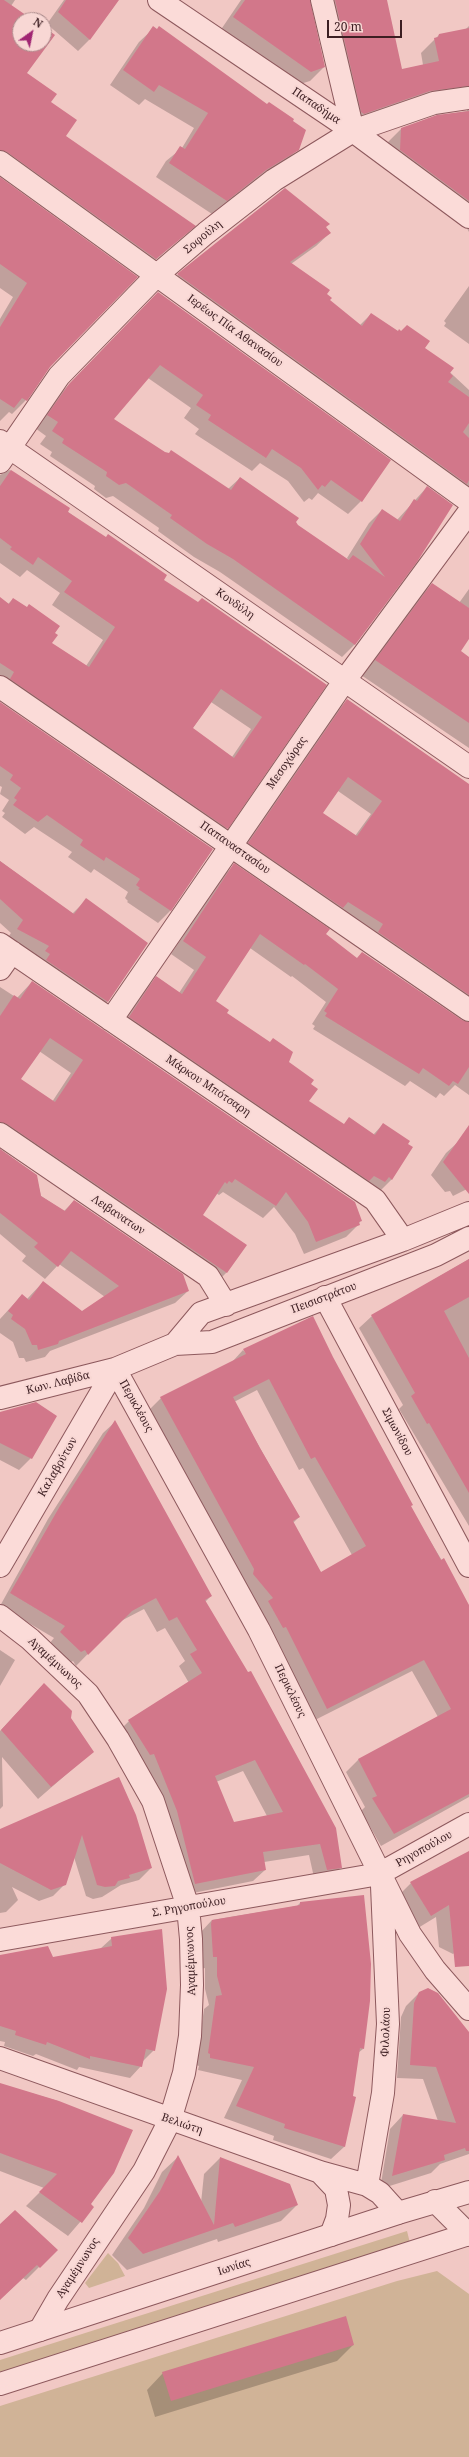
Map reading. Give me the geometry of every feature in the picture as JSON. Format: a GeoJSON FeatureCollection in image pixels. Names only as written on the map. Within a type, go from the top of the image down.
{"type":"FeatureCollection","features":[{"type":"Feature","properties":{"kind":"street","name":"Παπαδήμα"},"geometry":{"type":"LineString","coordinates":[[159,0],[352,131],[469,217]]}},
{"type":"Feature","properties":{"kind":"street"},"geometry":{"type":"LineString","coordinates":[[322,0],[352,131]]}},
{"type":"Feature","properties":{"kind":"street","name":"Σοφούλη"},"geometry":{"type":"LineString","coordinates":[[3,451],[59,376],[157,275],[206,233],[274,180],[352,131],[434,103],[469,98]]}},
{"type":"Feature","properties":{"kind":"street","name":"Ιερέως Πία Αθανασίου"},"geometry":{"type":"LineString","coordinates":[[0,162],[469,501]]}},
{"type":"Feature","properties":{"kind":"street","name":"Κονδύλη"},"geometry":{"type":"LineString","coordinates":[[3,451],[345,680],[469,767]]}},
{"type":"Feature","properties":{"kind":"street","name":"Μεσοχώρας"},"geometry":{"type":"LineString","coordinates":[[111,1020],[345,680],[469,512]]}},
{"type":"Feature","properties":{"kind":"street","name":"Παπαναστασίου"},"geometry":{"type":"LineString","coordinates":[[0,687],[469,1010]]}},
{"type":"Feature","properties":{"kind":"street","name":"Μάρκου Μπότσαρη"},"geometry":{"type":"LineString","coordinates":[[4,955],[111,1020],[375,1200],[403,1240]]}},
{"type":"Feature","properties":{"kind":"street","name":"Λειβανατων"},"geometry":{"type":"LineString","coordinates":[[0,1134],[208,1276],[226,1305]]}},
{"type":"Feature","properties":{"kind":"street"},"geometry":{"type":"LineString","coordinates":[[175,1344],[201,1313],[403,1240],[469,1213]]}},
{"type":"Feature","properties":{"kind":"street","name":"Πεισιστράτου"},"geometry":{"type":"LineString","coordinates":[[175,1344],[212,1342],[436,1255],[469,1238]]}},
{"type":"Feature","properties":{"kind":"street","name":"Σιμωνίδου"},"geometry":{"type":"LineString","coordinates":[[325,1297],[469,1566]]}},
{"type":"Feature","properties":{"kind":"street","name":"Κων. Λαβίδα"},"geometry":{"type":"LineString","coordinates":[[0,1398],[115,1369],[175,1344]]}},
{"type":"Feature","properties":{"kind":"street","name":"Καλαβρύτων"},"geometry":{"type":"LineString","coordinates":[[0,1566],[115,1369]]}},
{"type":"Feature","properties":{"kind":"street","name":"Περικλέους"},"geometry":{"type":"LineString","coordinates":[[115,1369],[259,1630],[410,1934],[435,1970],[469,2009]]}},
{"type":"Feature","properties":{"kind":"street","name":"Αγαμέμνωνος"},"geometry":{"type":"LineString","coordinates":[[0,1616],[30,1639],[88,1694],[118,1739],[153,1801],[188,1907],[192,1985],[190,2036],[184,2073],[170,2120],[144,2171],[58,2299],[40,2330]]}},
{"type":"Feature","properties":{"kind":"street","name":"Ρηγοπούλου"},"geometry":{"type":"LineString","coordinates":[[380,1876],[469,1824]]}},
{"type":"Feature","properties":{"kind":"street","name":"Σ. Ρηγοπούλου"},"geometry":{"type":"LineString","coordinates":[[0,1940],[188,1907],[380,1876]]}},
{"type":"Feature","properties":{"kind":"street","name":"Φιλολάου"},"geometry":{"type":"LineString","coordinates":[[367,2185],[383,2093],[388,2024],[380,1876]]}},
{"type":"Feature","properties":{"kind":"street","name":"Βελιώτη"},"geometry":{"type":"LineString","coordinates":[[0,2058],[170,2120],[320,2172],[367,2185]]}},
{"type":"Feature","properties":{"kind":"street"},"geometry":{"type":"LineString","coordinates":[[320,2172],[336,2189],[339,2205],[337,2219],[331,2235]]}},
{"type":"Feature","properties":{"kind":"street"},"geometry":{"type":"LineString","coordinates":[[367,2185],[380,2193],[398,2213]]}},
{"type":"Feature","properties":{"kind":"street","name":"Ιωνίας"},"geometry":{"type":"LineString","coordinates":[[0,2343],[435,2201],[469,2192]]}},
{"type":"Feature","properties":{"kind":"street"},"geometry":{"type":"LineString","coordinates":[[0,2384],[469,2235],[435,2201]]}},
{"type":"Feature","properties":{"kind":"shaded area"},"geometry":{"type":"Polygon","coordinates":[[[407,2231],[410,2243],[0,2373],[0,2360],[407,2231]]]}},
{"type":"Feature","properties":{"kind":"shaded area"},"geometry":{"type":"Polygon","coordinates":[[[108,2253],[118,2263],[125,2276],[89,2288],[85,2283],[108,2253]]]}},
{"type":"Feature","properties":{"kind":"shaded area"},"geometry":{"type":"Polygon","coordinates":[[[437,2271],[469,2294],[469,2457],[0,2457],[0,2406],[397,2281],[437,2271]]]}},
{"type":"Feature","properties":{"kind":"building"},"geometry":{"type":"Polygon","coordinates":[[[0,0],[4,0],[21,12],[12,12],[12,52],[42,52],[27,73],[57,94],[51,102],[77,120],[66,136],[196,226],[156,259],[7,152],[0,150],[0,0]]]}},
{"type":"Feature","properties":{"kind":"building"},"geometry":{"type":"Polygon","coordinates":[[[66,0],[119,0],[90,40],[58,12],[66,0]]]}},
{"type":"Feature","properties":{"kind":"building"},"geometry":{"type":"Polygon","coordinates":[[[245,0],[310,0],[325,67],[311,72],[233,17],[245,0]]]}},
{"type":"Feature","properties":{"kind":"building"},"geometry":{"type":"Polygon","coordinates":[[[335,0],[387,0],[402,69],[439,61],[434,38],[438,37],[439,34],[469,28],[469,86],[430,91],[364,114],[361,112],[335,0]]]}},
{"type":"Feature","properties":{"kind":"building"},"geometry":{"type":"Polygon","coordinates":[[[153,26],[157,29],[159,26],[267,104],[269,102],[294,119],[293,121],[306,130],[299,150],[266,170],[227,201],[169,163],[180,146],[185,149],[208,113],[159,85],[154,92],[123,70],[153,26]]]}},
{"type":"Feature","properties":{"kind":"building"},"geometry":{"type":"Polygon","coordinates":[[[469,111],[469,201],[400,150],[401,128],[437,115],[469,111]]]}},
{"type":"Feature","properties":{"kind":"building"},"geometry":{"type":"Polygon","coordinates":[[[0,177],[138,277],[50,367],[27,401],[22,398],[14,408],[0,399],[0,327],[27,283],[0,264],[0,177]]]}},
{"type":"Feature","properties":{"kind":"building"},"geometry":{"type":"Polygon","coordinates":[[[285,188],[330,224],[326,227],[331,233],[290,262],[330,290],[327,294],[332,298],[330,300],[362,326],[371,313],[398,331],[399,329],[401,331],[407,325],[430,341],[425,348],[454,368],[450,373],[453,376],[448,382],[469,397],[469,423],[463,432],[469,438],[469,480],[467,484],[177,274],[285,188]]]}},
{"type":"Feature","properties":{"kind":"building"},"geometry":{"type":"Polygon","coordinates":[[[158,292],[391,460],[362,502],[331,480],[325,487],[322,485],[318,490],[301,468],[272,449],[266,458],[208,420],[211,415],[196,405],[203,395],[160,365],[114,419],[165,452],[169,453],[171,450],[231,490],[240,477],[299,518],[296,522],[298,525],[349,560],[353,555],[385,577],[360,544],[382,509],[400,521],[414,499],[417,501],[427,486],[453,505],[417,562],[355,645],[233,559],[207,544],[170,518],[172,515],[126,483],[119,485],[106,476],[107,472],[62,443],[64,439],[52,431],[58,422],[47,415],[69,384],[158,292]]]}},
{"type":"Feature","properties":{"kind":"building"},"geometry":{"type":"Polygon","coordinates":[[[11,470],[70,508],[68,512],[106,537],[108,534],[167,575],[164,580],[198,602],[202,598],[327,685],[228,829],[10,679],[14,672],[0,663],[0,597],[9,604],[13,598],[27,607],[29,604],[60,626],[55,633],[58,635],[52,643],[89,667],[115,627],[64,592],[72,581],[38,557],[33,565],[10,549],[12,547],[0,538],[0,486],[11,470]],[[221,689],[193,728],[234,758],[262,717],[221,689]]]}},
{"type":"Feature","properties":{"kind":"building"},"geometry":{"type":"Polygon","coordinates":[[[432,583],[469,608],[469,639],[461,651],[469,657],[469,723],[375,660],[432,583]]]}},
{"type":"Feature","properties":{"kind":"building"},"geometry":{"type":"Polygon","coordinates":[[[347,699],[469,784],[469,995],[378,932],[383,924],[348,902],[343,908],[248,843],[347,699]],[[348,777],[323,813],[357,836],[382,801],[348,777]]]}},
{"type":"Feature","properties":{"kind":"building"},"geometry":{"type":"Polygon","coordinates":[[[0,702],[213,849],[171,911],[138,889],[140,888],[136,885],[140,879],[106,857],[104,861],[80,845],[83,840],[47,815],[38,822],[13,805],[17,800],[14,798],[21,788],[10,780],[13,775],[0,766],[0,702]]]}},
{"type":"Feature","properties":{"kind":"building"},"geometry":{"type":"Polygon","coordinates":[[[0,861],[74,914],[86,898],[148,943],[108,1002],[46,960],[50,954],[45,951],[49,946],[17,929],[23,920],[0,899],[0,861]]]}},
{"type":"Feature","properties":{"kind":"building"},"geometry":{"type":"Polygon","coordinates":[[[234,863],[330,929],[326,934],[357,958],[362,952],[462,1020],[469,1022],[469,1067],[458,1084],[453,1081],[449,1086],[423,1068],[419,1074],[325,1016],[327,1013],[324,1011],[338,989],[305,964],[304,965],[260,934],[216,1001],[229,1010],[227,1013],[270,1042],[273,1038],[293,1052],[289,1062],[314,1080],[311,1084],[318,1089],[309,1101],[344,1124],[349,1117],[375,1135],[383,1123],[410,1141],[408,1144],[413,1147],[392,1180],[389,1177],[385,1182],[374,1176],[369,1181],[129,1017],[156,976],[182,994],[206,957],[183,941],[234,863]]]}},
{"type":"Feature","properties":{"kind":"building"},"geometry":{"type":"Polygon","coordinates":[[[32,981],[355,1202],[362,1221],[359,1222],[360,1225],[316,1242],[308,1222],[286,1192],[276,1206],[235,1179],[232,1183],[229,1181],[227,1184],[225,1182],[203,1215],[247,1245],[227,1273],[7,1124],[0,1122],[0,1016],[14,995],[20,999],[32,981]],[[50,1038],[21,1079],[55,1102],[83,1060],[50,1038]]]}},
{"type":"Feature","properties":{"kind":"building"},"geometry":{"type":"Polygon","coordinates":[[[469,1125],[469,1194],[443,1162],[469,1125]]]}},
{"type":"Feature","properties":{"kind":"building"},"geometry":{"type":"Polygon","coordinates":[[[0,1149],[37,1175],[41,1196],[65,1211],[74,1200],[183,1274],[189,1291],[59,1341],[58,1344],[38,1350],[37,1345],[32,1345],[25,1329],[11,1319],[13,1315],[8,1311],[22,1294],[29,1300],[43,1281],[82,1311],[119,1286],[71,1251],[58,1267],[34,1247],[38,1243],[0,1213],[0,1149]]]}},
{"type":"Feature","properties":{"kind":"building"},"geometry":{"type":"Polygon","coordinates":[[[469,1259],[469,1297],[444,1311],[469,1358],[469,1493],[429,1423],[427,1424],[411,1396],[415,1393],[371,1315],[469,1259]]]}},
{"type":"Feature","properties":{"kind":"building"},"geometry":{"type":"Polygon","coordinates":[[[313,1316],[333,1357],[413,1505],[411,1506],[441,1560],[444,1558],[469,1605],[469,1794],[394,1834],[372,1798],[377,1796],[358,1759],[451,1709],[424,1660],[327,1709],[286,1627],[283,1628],[268,1601],[273,1598],[253,1574],[254,1569],[160,1397],[246,1354],[243,1349],[313,1316]],[[269,1379],[233,1397],[260,1448],[300,1517],[293,1521],[321,1572],[366,1546],[315,1457],[311,1459],[269,1379]]]}},
{"type":"Feature","properties":{"kind":"building"},"geometry":{"type":"Polygon","coordinates":[[[36,1402],[57,1416],[32,1459],[0,1443],[0,1412],[36,1402]]]}},
{"type":"Feature","properties":{"kind":"building"},"geometry":{"type":"Polygon","coordinates":[[[115,1420],[212,1596],[205,1600],[248,1672],[251,1671],[336,1828],[342,1868],[327,1870],[320,1844],[263,1852],[266,1870],[195,1884],[177,1811],[154,1754],[150,1755],[128,1720],[202,1673],[190,1654],[197,1650],[177,1617],[169,1621],[156,1598],[132,1611],[88,1655],[85,1650],[81,1652],[60,1632],[65,1626],[10,1593],[60,1506],[115,1420]],[[255,1760],[215,1776],[234,1822],[283,1812],[255,1760]]]}},
{"type":"Feature","properties":{"kind":"building"},"geometry":{"type":"Polygon","coordinates":[[[44,1683],[72,1711],[71,1718],[94,1752],[51,1787],[1,1730],[44,1683]]]}},
{"type":"Feature","properties":{"kind":"building"},"geometry":{"type":"Polygon","coordinates":[[[119,1777],[136,1815],[152,1868],[129,1875],[130,1878],[118,1881],[115,1886],[105,1887],[97,1885],[82,1835],[66,1885],[51,1890],[0,1863],[0,1829],[119,1777]]]}},
{"type":"Feature","properties":{"kind":"building"},"geometry":{"type":"Polygon","coordinates":[[[469,1851],[469,1966],[455,1967],[449,1905],[431,1916],[410,1882],[469,1851]]]}},
{"type":"Feature","properties":{"kind":"building"},"geometry":{"type":"Polygon","coordinates":[[[364,1895],[371,1964],[370,2001],[364,2049],[360,2048],[353,2096],[356,2097],[345,2147],[284,2128],[285,2124],[236,2106],[254,2067],[210,2058],[210,2054],[208,2053],[216,1996],[222,1995],[217,1976],[217,1957],[213,1957],[211,1924],[212,1920],[300,1905],[300,1902],[364,1895]]]}},
{"type":"Feature","properties":{"kind":"building"},"geometry":{"type":"Polygon","coordinates":[[[162,1929],[167,1989],[155,2051],[146,2049],[142,2067],[90,2056],[90,2059],[47,2042],[46,2045],[15,2035],[16,2031],[0,2026],[0,1955],[48,1946],[53,1957],[112,1946],[111,1937],[162,1929]]]}},
{"type":"Feature","properties":{"kind":"building"},"geometry":{"type":"Polygon","coordinates":[[[428,1988],[438,1993],[469,2032],[469,2151],[466,2151],[465,2148],[444,2155],[445,2160],[392,2176],[403,2114],[456,2123],[436,2067],[410,2065],[414,2003],[419,1992],[428,1988]]]}},
{"type":"Feature","properties":{"kind":"building"},"geometry":{"type":"Polygon","coordinates":[[[0,2083],[59,2101],[133,2130],[114,2173],[91,2204],[94,2207],[82,2223],[39,2192],[57,2174],[0,2153],[0,2083]]]}},
{"type":"Feature","properties":{"kind":"building"},"geometry":{"type":"Polygon","coordinates":[[[178,2155],[214,2225],[220,2157],[290,2184],[298,2205],[235,2227],[233,2223],[143,2254],[128,2238],[160,2191],[178,2155]]]}},
{"type":"Feature","properties":{"kind":"building"},"geometry":{"type":"Polygon","coordinates":[[[15,2210],[58,2250],[40,2268],[37,2265],[0,2300],[0,2224],[15,2210]]]}},
{"type":"Feature","properties":{"kind":"building"},"geometry":{"type":"Polygon","coordinates":[[[346,2316],[354,2345],[171,2401],[162,2372],[346,2316]]]}}]}
